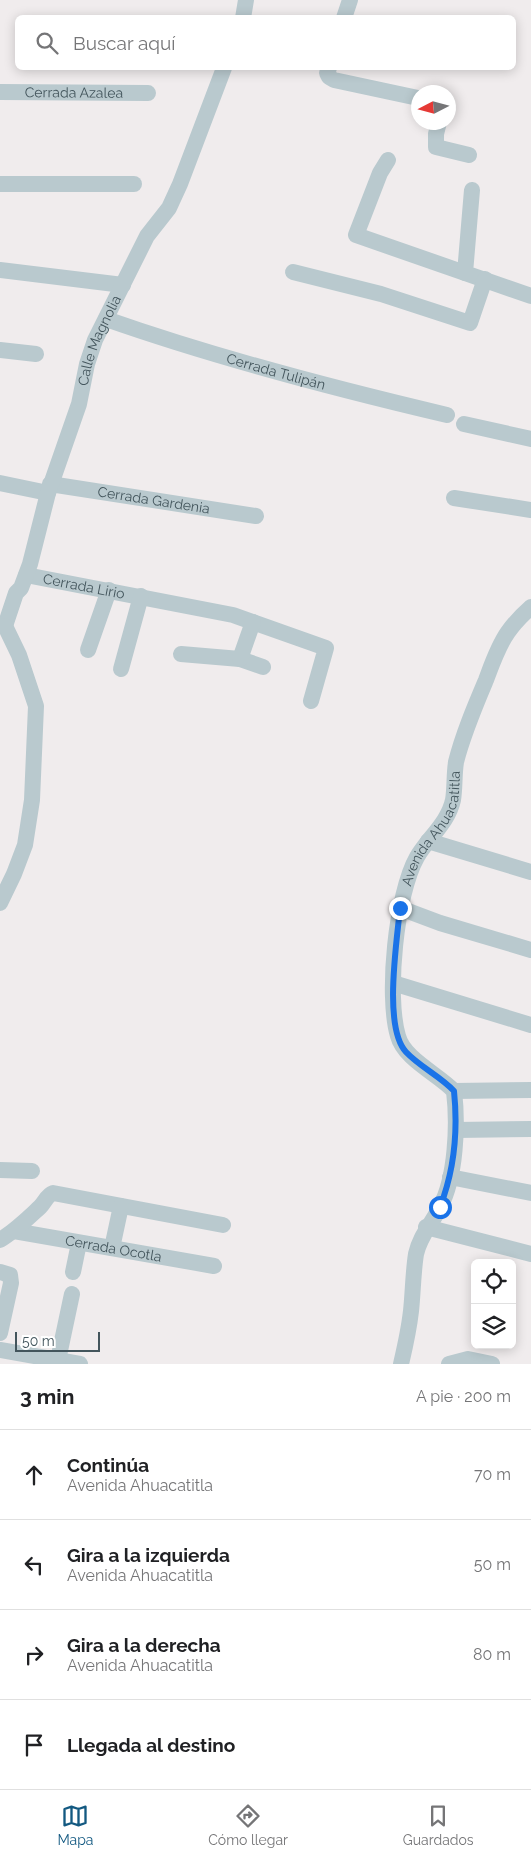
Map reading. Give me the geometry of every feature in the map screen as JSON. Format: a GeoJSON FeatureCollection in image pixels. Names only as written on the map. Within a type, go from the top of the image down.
{"type":"FeatureCollection","features":[{"type":"Feature","properties":{"kind":"street"},"geometry":{"type":"LineString","coordinates":[[244,15],[246,0]]}},
{"type":"Feature","properties":{"kind":"street"},"geometry":{"type":"LineString","coordinates":[[345,15],[350,0]]}},
{"type":"Feature","properties":{"kind":"street","name":"Calle Magnolia"},"geometry":{"type":"LineString","coordinates":[[3,626],[8,592],[21,588],[26,576],[49,489],[79,404],[87,364],[95,340],[147,236],[169,208],[223,70]]}},
{"type":"Feature","properties":{"kind":"street"},"geometry":{"type":"LineString","coordinates":[[328,70],[334,80],[411,96]]}},
{"type":"Feature","properties":{"kind":"street","name":"Cerrada Azalea"},"geometry":{"type":"LineString","coordinates":[[0,92],[148,92]]}},
{"type":"Feature","properties":{"kind":"street"},"geometry":{"type":"LineString","coordinates":[[437,130],[436,147],[469,155]]}},
{"type":"Feature","properties":{"kind":"street"},"geometry":{"type":"LineString","coordinates":[[388,160],[380,173],[356,235],[531,296]]}},
{"type":"Feature","properties":{"kind":"street"},"geometry":{"type":"LineString","coordinates":[[0,184],[134,184]]}},
{"type":"Feature","properties":{"kind":"street"},"geometry":{"type":"LineString","coordinates":[[466,273],[472,190]]}},
{"type":"Feature","properties":{"kind":"street"},"geometry":{"type":"LineString","coordinates":[[0,270],[122,285]]}},
{"type":"Feature","properties":{"kind":"street"},"geometry":{"type":"LineString","coordinates":[[293,272],[381,294],[470,323],[485,279]]}},
{"type":"Feature","properties":{"kind":"street","name":"Cerrada Tulipán"},"geometry":{"type":"LineString","coordinates":[[106,318],[148,334],[351,392],[447,415]]}},
{"type":"Feature","properties":{"kind":"street"},"geometry":{"type":"LineString","coordinates":[[0,350],[36,354]]}},
{"type":"Feature","properties":{"kind":"street"},"geometry":{"type":"LineString","coordinates":[[464,424],[531,438]]}},
{"type":"Feature","properties":{"kind":"street","name":"Cerrada Gardenia"},"geometry":{"type":"LineString","coordinates":[[0,483],[256,516]]}},
{"type":"Feature","properties":{"kind":"street"},"geometry":{"type":"LineString","coordinates":[[454,498],[531,510]]}},
{"type":"Feature","properties":{"kind":"street","name":"Cerrada Lirio"},"geometry":{"type":"LineString","coordinates":[[26,576],[110,590],[233,615],[326,648],[311,701]]}},
{"type":"Feature","properties":{"kind":"street"},"geometry":{"type":"LineString","coordinates":[[88,650],[110,590]]}},
{"type":"Feature","properties":{"kind":"street","name":"Cerrada Lirio"},"geometry":{"type":"LineString","coordinates":[[121,668],[141,596]]}},
{"type":"Feature","properties":{"kind":"street","name":"Avenida Ahuacatitla"},"geometry":{"type":"LineString","coordinates":[[454,1091],[407,1053],[400,1044],[396,1027],[393,983],[400,908],[412,867],[428,840],[442,824],[452,802],[456,762],[474,707],[498,648],[518,619],[531,607]]}},
{"type":"Feature","properties":{"kind":"street"},"geometry":{"type":"LineString","coordinates":[[240,660],[253,622]]}},
{"type":"Feature","properties":{"kind":"street"},"geometry":{"type":"LineString","coordinates":[[0,903],[25,845],[32,800],[36,706],[19,655],[3,626]]}},
{"type":"Feature","properties":{"kind":"street"},"geometry":{"type":"LineString","coordinates":[[181,654],[240,660],[263,667]]}},
{"type":"Feature","properties":{"kind":"street"},"geometry":{"type":"LineString","coordinates":[[428,840],[531,872]]}},
{"type":"Feature","properties":{"kind":"street"},"geometry":{"type":"LineString","coordinates":[[400,908],[440,923],[531,950]]}},
{"type":"Feature","properties":{"kind":"street"},"geometry":{"type":"LineString","coordinates":[[393,983],[531,1025]]}},
{"type":"Feature","properties":{"kind":"street"},"geometry":{"type":"LineString","coordinates":[[401,1364],[411,1313],[416,1255],[426,1227],[440,1207],[450,1177],[456,1130],[454,1091],[531,1090]]}},
{"type":"Feature","properties":{"kind":"street"},"geometry":{"type":"LineString","coordinates":[[456,1130],[531,1129]]}},
{"type":"Feature","properties":{"kind":"street"},"geometry":{"type":"LineString","coordinates":[[0,1170],[32,1171]]}},
{"type":"Feature","properties":{"kind":"street"},"geometry":{"type":"LineString","coordinates":[[450,1177],[531,1193]]}},
{"type":"Feature","properties":{"kind":"street"},"geometry":{"type":"LineString","coordinates":[[0,1240],[14,1231],[42,1205],[48,1195],[53,1193],[223,1225]]}},
{"type":"Feature","properties":{"kind":"street"},"geometry":{"type":"LineString","coordinates":[[112,1248],[121,1206]]}},
{"type":"Feature","properties":{"kind":"street"},"geometry":{"type":"LineString","coordinates":[[426,1227],[531,1254]]}},
{"type":"Feature","properties":{"kind":"street","name":"Cerrada Ocotla"},"geometry":{"type":"LineString","coordinates":[[14,1231],[214,1266]]}},
{"type":"Feature","properties":{"kind":"street"},"geometry":{"type":"LineString","coordinates":[[73,1272],[79,1243]]}},
{"type":"Feature","properties":{"kind":"street"},"geometry":{"type":"LineString","coordinates":[[0,1272],[10,1275],[11,1283],[0,1333]]}},
{"type":"Feature","properties":{"kind":"street"},"geometry":{"type":"LineString","coordinates":[[58,1360],[72,1294]]}},
{"type":"Feature","properties":{"kind":"street"},"geometry":{"type":"LineString","coordinates":[[0,1350],[80,1364]]}},
{"type":"Feature","properties":{"kind":"street"},"geometry":{"type":"LineString","coordinates":[[449,1364],[468,1359],[492,1364]]}},
{"type":"Feature","properties":{"kind":"route"},"geometry":{"type":"LineString","coordinates":[[400,908],[393,983],[396,1027],[400,1044],[407,1053],[454,1091],[456,1103],[456,1130],[450,1177],[440,1207]]}}]}
